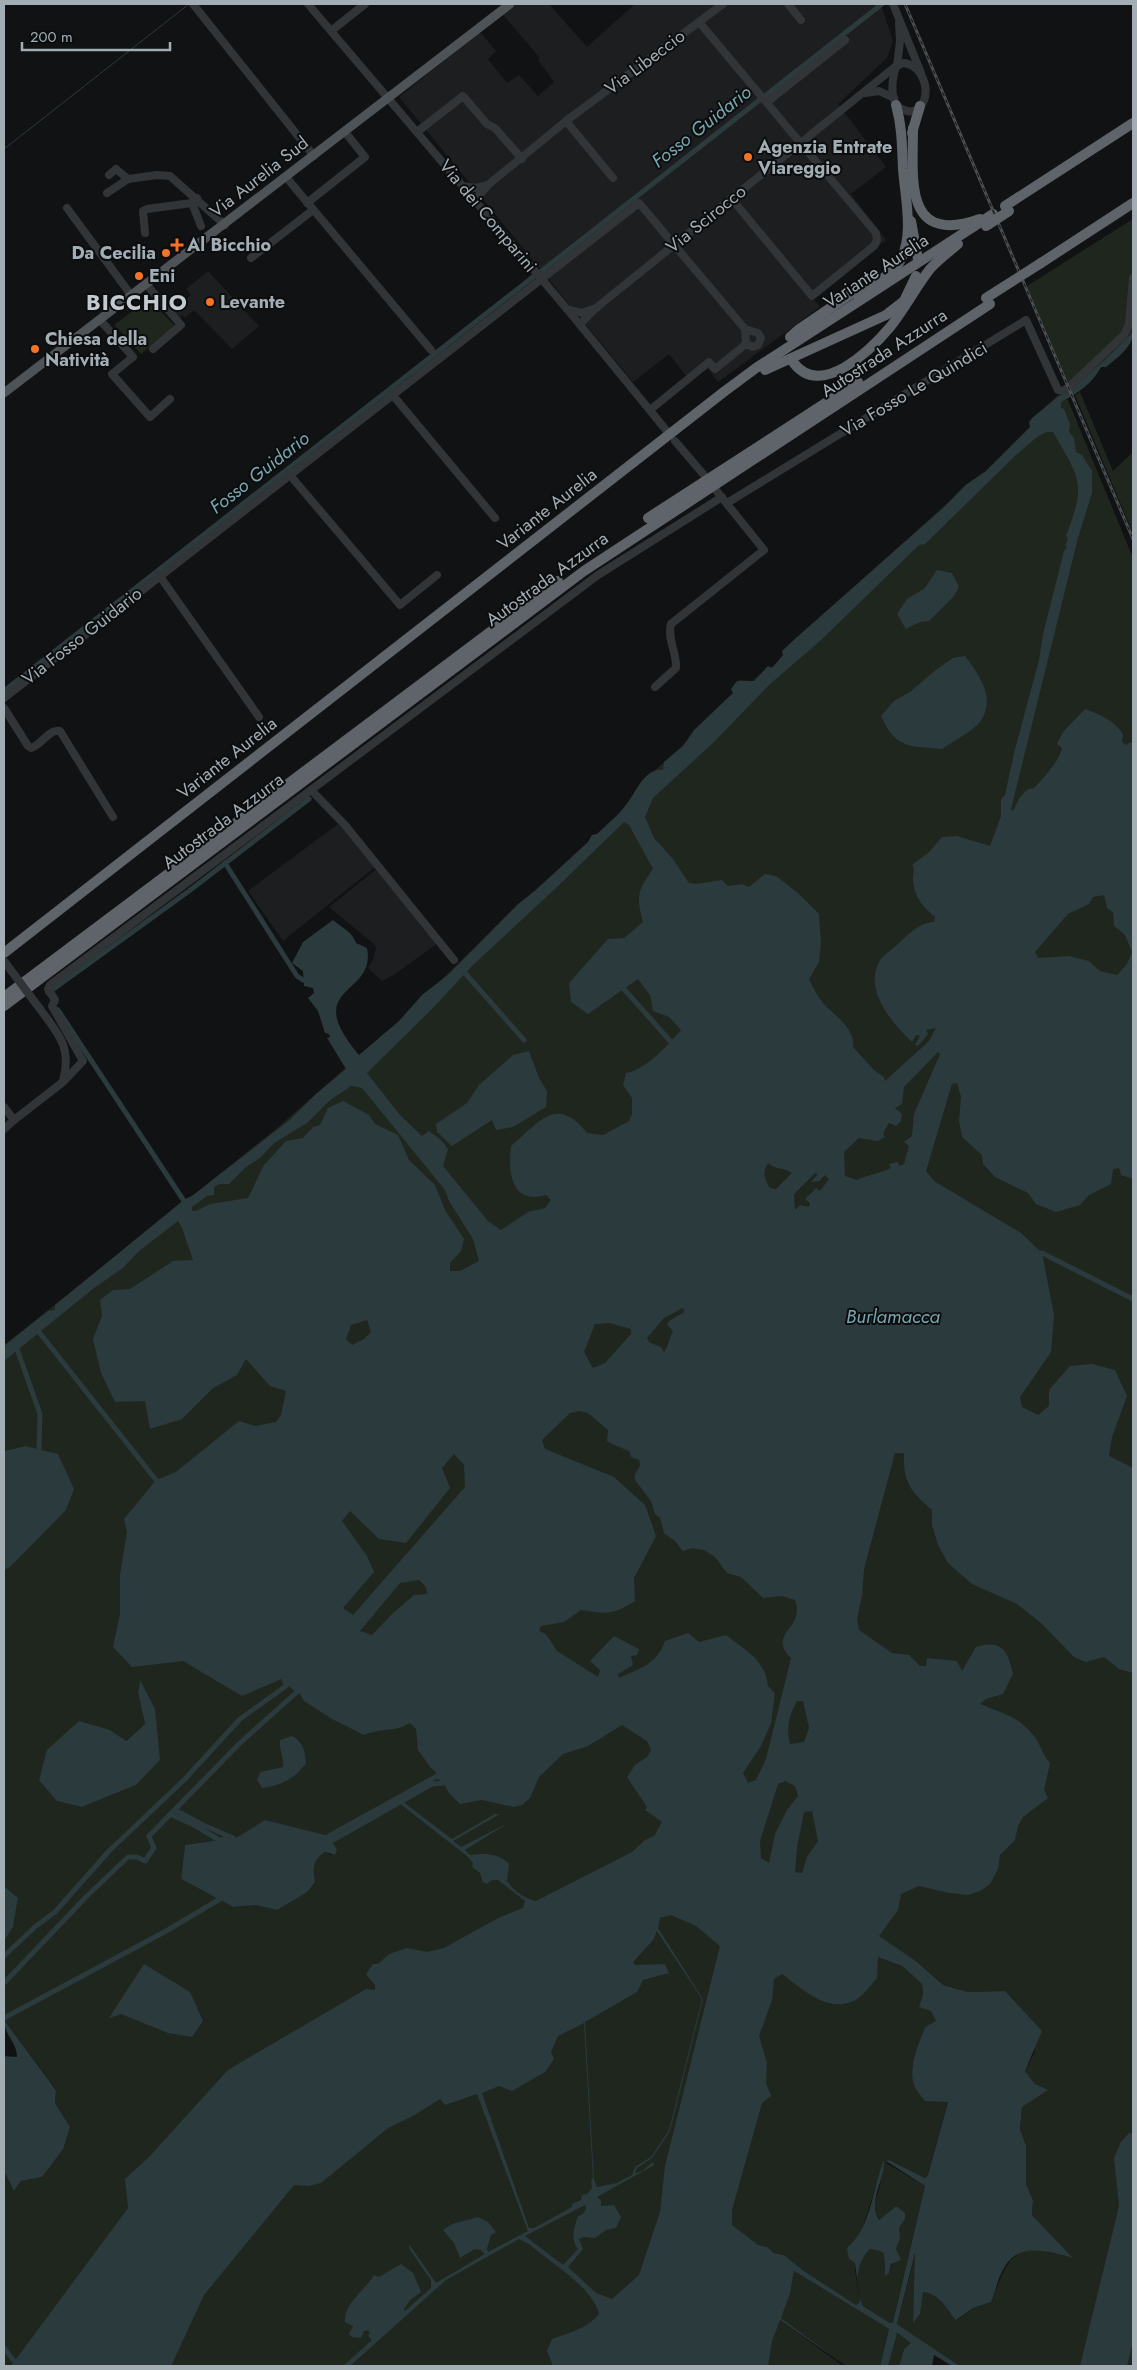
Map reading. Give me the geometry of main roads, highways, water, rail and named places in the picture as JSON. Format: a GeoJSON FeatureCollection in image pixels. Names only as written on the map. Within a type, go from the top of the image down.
{"type":"FeatureCollection","features":[{"type":"Feature","properties":{"kind":"highway"},"geometry":{"type":"LineString","coordinates":[[761,369],[896,266],[903,254],[906,240],[906,201],[902,130],[895,101]]}},
{"type":"Feature","properties":{"kind":"highway"},"geometry":{"type":"LineString","coordinates":[[905,186],[908,153],[920,106]]}},
{"type":"Feature","properties":{"kind":"highway","name":"Variante Aurelia"},"geometry":{"type":"LineString","coordinates":[[4,960],[761,369],[958,244],[993,214],[1007,209],[1133,123]]}},
{"type":"Feature","properties":{"kind":"highway"},"geometry":{"type":"LineString","coordinates":[[913,128],[913,190],[919,208],[931,220],[945,225],[983,222]]}},
{"type":"Feature","properties":{"kind":"highway","name":"Variante Aurelia"},"geometry":{"type":"LineString","coordinates":[[4,953],[761,369],[983,222],[1133,131]]}},
{"type":"Feature","properties":{"kind":"highway"},"geometry":{"type":"LineString","coordinates":[[906,201],[918,259]]}},
{"type":"Feature","properties":{"kind":"highway"},"geometry":{"type":"LineString","coordinates":[[790,338],[798,330],[873,278],[889,264],[900,245],[906,201]]}},
{"type":"Feature","properties":{"kind":"highway","name":"Autostrada Azzurra"},"geometry":{"type":"LineString","coordinates":[[1043,266],[1133,203]]}},
{"type":"Feature","properties":{"kind":"highway","name":"Autostrada Azzurra"},"geometry":{"type":"LineString","coordinates":[[4,997],[595,554],[988,301],[1133,211]]}},
{"type":"Feature","properties":{"kind":"highway"},"geometry":{"type":"LineString","coordinates":[[793,362],[804,374],[817,377],[830,374],[854,359],[885,332],[931,268],[958,244]]}},
{"type":"Feature","properties":{"kind":"highway"},"geometry":{"type":"LineString","coordinates":[[761,369],[886,315],[904,301],[916,276]]}},
{"type":"Feature","properties":{"kind":"highway","name":"Autostrada Azzurra"},"geometry":{"type":"LineString","coordinates":[[4,1006],[610,552],[988,301]]}},
{"type":"Feature","properties":{"kind":"main road","name":"Via Aurelia Sud"},"geometry":{"type":"LineString","coordinates":[[4,393],[225,225],[510,4]]}},
{"type":"Feature","properties":{"kind":"water","name":"Burlamacca"},"geometry":{"type":"Polygon","coordinates":[[[1133,332],[1130,343],[1119,356],[1106,367],[1101,367],[1084,387],[1061,402],[1061,408],[1064,409],[1070,424],[1069,432],[1074,438],[1076,452],[1082,455],[1092,471],[1092,493],[1078,538],[1011,809],[1013,811],[1020,797],[1028,789],[1034,788],[1051,769],[1058,759],[1062,748],[1057,744],[1063,732],[1085,709],[1101,716],[1120,729],[1123,734],[1122,742],[1126,745],[1131,742],[1133,744],[1133,1179],[1121,1175],[1119,1168],[1113,1169],[1111,1184],[1089,1195],[1080,1205],[1056,1212],[1036,1204],[1028,1193],[995,1177],[983,1164],[982,1155],[962,1137],[959,1121],[961,1097],[957,1083],[952,1084],[926,1171],[934,1181],[1021,1233],[1042,1253],[1054,1315],[1051,1352],[1020,1397],[1022,1407],[1038,1415],[1049,1406],[1049,1390],[1070,1366],[1092,1364],[1115,1370],[1127,1396],[1112,1437],[1109,1456],[1133,1468],[1133,1673],[1119,1669],[1104,1657],[1086,1662],[1074,1657],[1041,1623],[1017,1604],[972,1584],[948,1563],[938,1545],[932,1525],[932,1510],[918,1497],[909,1485],[905,1471],[904,1453],[895,1453],[864,1569],[862,1596],[857,1619],[859,1630],[892,1653],[909,1655],[920,1666],[926,1666],[927,1658],[957,1661],[962,1671],[976,1647],[985,1645],[998,1646],[1006,1653],[1013,1674],[1003,1694],[986,1699],[980,1704],[1016,1719],[1028,1729],[1050,1763],[1044,1790],[1048,1798],[1023,1817],[1018,1826],[1015,1840],[1000,1855],[998,1869],[990,1884],[980,1891],[968,1895],[919,1886],[901,1894],[898,1910],[879,1936],[916,1961],[943,1985],[968,1992],[1005,1991],[1042,2031],[1025,2071],[1035,2084],[1048,2090],[1022,2107],[1020,2130],[1026,2145],[1026,2184],[1033,2200],[1032,2215],[1073,2258],[1045,2251],[1026,2251],[1018,2254],[1010,2260],[1002,2272],[991,2302],[973,2308],[956,2320],[938,2298],[923,2292],[920,2314],[913,2323],[915,2253],[897,2324],[960,2366],[952,2366],[934,2355],[932,2366],[899,2366],[904,2349],[911,2343],[897,2333],[888,2366],[880,2366],[889,2329],[794,2271],[790,2293],[781,2318],[846,2366],[780,2320],[772,2341],[768,2366],[553,2366],[547,2351],[552,2339],[584,2326],[599,2314],[595,2304],[579,2285],[529,2244],[519,2239],[446,2280],[350,2366],[343,2366],[372,2340],[368,2336],[370,2332],[367,2330],[364,2331],[361,2338],[352,2337],[349,2334],[353,2326],[345,2322],[345,2315],[351,2303],[374,2275],[379,2277],[401,2264],[413,2273],[421,2292],[410,2300],[404,2309],[405,2311],[431,2288],[431,2280],[410,2250],[409,2244],[436,2283],[485,2254],[481,2250],[475,2249],[460,2258],[454,2243],[443,2230],[452,2224],[478,2217],[488,2222],[496,2232],[491,2235],[487,2249],[488,2252],[528,2231],[477,2094],[445,2105],[440,2099],[413,2116],[388,2128],[321,2183],[309,2186],[294,2185],[204,2295],[171,2366],[11,2366],[128,2208],[125,2179],[149,2157],[228,2070],[366,1989],[375,1990],[375,1985],[366,1974],[373,1964],[378,1964],[389,1954],[407,1948],[427,1952],[444,1948],[498,1918],[523,1908],[525,1901],[498,1880],[492,1880],[487,1884],[483,1882],[480,1873],[472,1867],[473,1863],[467,1856],[399,1803],[402,1801],[452,1839],[495,1814],[500,1814],[453,1841],[461,1847],[508,1823],[465,1850],[470,1855],[491,1855],[505,1860],[509,1864],[507,1881],[520,1894],[536,1901],[632,1852],[645,1840],[654,1836],[662,1822],[645,1810],[647,1807],[627,1777],[635,1765],[647,1757],[651,1750],[647,1741],[622,1725],[588,1746],[563,1754],[539,1777],[530,1798],[522,1805],[514,1807],[482,1800],[460,1804],[449,1793],[439,1775],[431,1768],[418,1750],[416,1729],[410,1723],[399,1728],[376,1731],[364,1735],[332,1719],[304,1701],[298,1691],[284,1678],[242,1696],[183,1661],[132,1667],[113,1647],[120,1614],[120,1575],[127,1532],[124,1519],[156,1480],[176,1472],[239,1421],[255,1426],[276,1422],[281,1415],[286,1391],[270,1386],[246,1359],[237,1375],[213,1388],[182,1419],[150,1429],[145,1401],[115,1402],[101,1373],[93,1339],[102,1316],[100,1300],[113,1290],[130,1289],[173,1261],[193,1260],[178,1221],[139,1251],[123,1268],[94,1288],[4,1361],[4,1346],[48,1311],[55,1310],[55,1305],[185,1199],[192,1196],[291,1119],[316,1094],[346,1069],[327,1038],[330,1037],[329,1034],[325,1033],[318,1011],[308,998],[314,993],[313,988],[304,986],[303,971],[292,963],[303,942],[333,920],[349,933],[356,943],[367,948],[367,964],[362,975],[344,993],[338,1003],[336,1015],[343,1032],[359,1055],[399,1021],[422,995],[449,974],[518,904],[588,842],[592,835],[597,834],[615,817],[629,801],[645,777],[656,770],[663,770],[664,762],[683,746],[694,730],[733,693],[731,689],[737,681],[754,681],[768,666],[772,668],[783,655],[782,651],[796,638],[942,509],[966,485],[986,471],[1030,427],[1029,422],[1032,418],[1059,396],[1066,394],[1133,332]],[[1046,432],[1037,437],[1016,455],[925,544],[919,545],[820,641],[769,685],[713,743],[653,798],[645,817],[654,838],[673,859],[689,883],[696,884],[722,880],[728,886],[742,884],[749,887],[765,874],[776,876],[798,893],[819,914],[821,942],[819,962],[809,979],[821,1000],[848,1028],[853,1040],[853,1047],[875,1071],[884,1077],[885,1081],[929,1041],[936,1028],[926,1030],[928,1034],[918,1046],[915,1045],[920,1036],[916,1035],[912,1042],[896,1026],[882,1006],[875,984],[875,973],[882,957],[917,927],[934,922],[935,917],[923,905],[915,892],[914,869],[912,865],[929,852],[942,837],[957,836],[990,846],[1001,816],[1001,799],[1005,795],[1014,753],[1039,660],[1043,634],[1064,551],[1067,547],[1065,546],[1068,539],[1066,536],[1078,493],[1075,472],[1053,432],[1046,432]],[[624,822],[472,966],[433,1008],[367,1073],[400,1115],[422,1136],[429,1131],[441,1140],[448,1149],[443,1166],[488,1221],[501,1230],[528,1212],[545,1208],[551,1200],[546,1195],[534,1197],[525,1195],[518,1190],[511,1175],[511,1146],[539,1121],[557,1114],[566,1115],[576,1121],[587,1133],[603,1135],[629,1121],[632,1114],[632,1098],[623,1085],[626,1073],[634,1071],[649,1062],[681,1030],[669,1017],[653,1011],[650,995],[638,979],[588,1014],[571,1002],[569,983],[608,939],[624,938],[643,922],[639,906],[639,894],[653,869],[629,825],[624,822]],[[1104,895],[1093,897],[1089,904],[1068,914],[1035,952],[1038,958],[1069,956],[1089,961],[1100,971],[1117,975],[1127,964],[1132,952],[1125,935],[1114,926],[1113,912],[1107,908],[1104,895]],[[938,1052],[904,1087],[902,1104],[895,1108],[902,1114],[901,1121],[896,1126],[889,1123],[883,1133],[885,1137],[878,1141],[859,1138],[844,1152],[845,1176],[857,1180],[891,1168],[889,1164],[898,1162],[899,1166],[904,1164],[909,1146],[904,1142],[912,1136],[914,1114],[940,1054],[938,1052]],[[351,1086],[329,1101],[307,1123],[274,1143],[260,1158],[246,1167],[229,1184],[220,1184],[214,1187],[214,1195],[207,1196],[192,1207],[192,1211],[210,1204],[248,1198],[264,1165],[286,1141],[303,1138],[313,1127],[320,1125],[328,1108],[343,1101],[369,1115],[375,1124],[398,1135],[409,1160],[435,1185],[445,1210],[464,1239],[461,1251],[450,1263],[450,1271],[460,1271],[479,1261],[473,1239],[449,1201],[445,1190],[362,1088],[351,1086]],[[768,1163],[764,1176],[770,1188],[776,1189],[792,1173],[768,1163]],[[815,1173],[794,1194],[795,1210],[800,1205],[809,1207],[810,1203],[805,1199],[816,1188],[820,1191],[829,1179],[825,1175],[819,1181],[811,1182],[818,1174],[815,1173]],[[683,1308],[664,1318],[647,1338],[649,1342],[661,1347],[664,1352],[673,1331],[667,1325],[669,1321],[684,1312],[683,1308]],[[367,1320],[351,1325],[346,1339],[352,1345],[364,1339],[371,1332],[367,1320]],[[610,1323],[595,1324],[584,1352],[593,1368],[605,1363],[631,1334],[631,1329],[610,1323]],[[579,1411],[570,1413],[542,1440],[545,1449],[614,1477],[645,1505],[656,1536],[634,1578],[635,1601],[621,1609],[610,1612],[581,1610],[564,1622],[541,1626],[539,1631],[546,1634],[557,1651],[598,1677],[600,1670],[590,1661],[614,1636],[639,1649],[637,1655],[631,1656],[633,1665],[618,1674],[619,1678],[653,1660],[662,1649],[665,1641],[688,1633],[699,1642],[726,1635],[759,1662],[768,1686],[775,1693],[771,1723],[761,1746],[743,1773],[748,1783],[756,1780],[766,1759],[791,1658],[784,1650],[783,1642],[784,1636],[796,1618],[795,1600],[782,1596],[763,1598],[741,1577],[727,1573],[715,1557],[704,1550],[692,1548],[683,1551],[675,1541],[664,1533],[660,1518],[655,1514],[651,1501],[635,1480],[635,1474],[640,1466],[639,1460],[631,1457],[630,1452],[607,1441],[608,1430],[588,1413],[579,1411]],[[454,1454],[442,1468],[450,1488],[406,1543],[379,1539],[350,1511],[342,1521],[367,1556],[374,1572],[343,1608],[353,1615],[465,1487],[464,1465],[454,1454]],[[419,1580],[400,1583],[360,1631],[372,1635],[414,1595],[427,1594],[426,1587],[419,1580]],[[797,1701],[789,1721],[790,1744],[804,1742],[809,1728],[803,1701],[797,1701]],[[785,1781],[778,1784],[760,1841],[761,1858],[769,1863],[775,1834],[787,1810],[798,1796],[795,1786],[785,1781]],[[812,1811],[804,1812],[797,1847],[795,1872],[802,1873],[807,1857],[818,1841],[812,1811]],[[671,1915],[660,1918],[658,1928],[703,1999],[670,2131],[652,2158],[637,2168],[635,2173],[642,2171],[653,2162],[654,2165],[597,2197],[601,2201],[601,2206],[614,2205],[621,2217],[616,2228],[606,2230],[595,2238],[584,2237],[579,2239],[583,2249],[568,2267],[596,2293],[612,2299],[639,2275],[660,2212],[665,2166],[720,1946],[696,1926],[671,1915]],[[657,1931],[653,1940],[633,1962],[635,1965],[665,1964],[669,1973],[643,1980],[637,1992],[585,2022],[594,2179],[597,2187],[617,2183],[632,2175],[635,2167],[651,2157],[669,2130],[702,1999],[657,1931]],[[878,1957],[877,1978],[858,1998],[842,2004],[832,2004],[814,1997],[782,1974],[774,1979],[772,2000],[759,2036],[767,2063],[766,2083],[771,2096],[762,2103],[732,2210],[732,2225],[758,2245],[767,2247],[774,2253],[784,2255],[804,2271],[856,2305],[860,2302],[859,2291],[863,2306],[890,2323],[893,2322],[925,2186],[886,2161],[889,2160],[925,2178],[928,2175],[948,2102],[925,2101],[914,2085],[912,2070],[917,2048],[925,2027],[936,2021],[931,2011],[919,2007],[923,1995],[922,1984],[902,1966],[878,1957]],[[584,2023],[558,2036],[551,2052],[554,2059],[545,2072],[512,2091],[499,2086],[482,2093],[529,2228],[534,2228],[572,2207],[572,2204],[581,2200],[582,2195],[587,2194],[592,2188],[584,2023]],[[585,2205],[525,2236],[563,2265],[578,2249],[573,2237],[574,2229],[578,2216],[583,2214],[586,2209],[585,2205]]]}},
{"type":"Feature","properties":{"kind":"water"},"geometry":{"type":"Polygon","coordinates":[[[937,570],[952,573],[959,587],[954,596],[929,621],[920,622],[906,629],[897,614],[907,599],[925,588],[937,570]]]}},
{"type":"Feature","properties":{"kind":"water"},"geometry":{"type":"Polygon","coordinates":[[[965,656],[976,671],[984,687],[987,704],[980,722],[942,749],[912,746],[905,744],[892,735],[881,716],[894,701],[910,692],[953,658],[965,656]]]}},
{"type":"Feature","properties":{"kind":"water"},"geometry":{"type":"Polygon","coordinates":[[[529,1051],[539,1078],[547,1091],[546,1107],[513,1127],[496,1130],[492,1120],[452,1146],[437,1132],[436,1124],[467,1103],[479,1085],[513,1055],[529,1051]]]}},
{"type":"Feature","properties":{"kind":"water"},"geometry":{"type":"Polygon","coordinates":[[[25,1446],[58,1454],[74,1489],[66,1510],[10,1567],[4,1570],[4,1451],[25,1446]]]}},
{"type":"Feature","properties":{"kind":"water"},"geometry":{"type":"Polygon","coordinates":[[[140,1680],[155,1709],[160,1760],[136,1785],[82,1807],[57,1801],[39,1780],[47,1750],[79,1721],[110,1730],[126,1741],[145,1724],[138,1693],[140,1680]]]}},
{"type":"Feature","properties":{"kind":"water"},"geometry":{"type":"Polygon","coordinates":[[[292,1736],[299,1741],[303,1748],[306,1764],[287,1781],[275,1786],[262,1788],[257,1780],[260,1772],[283,1767],[280,1740],[292,1736]]]}},
{"type":"Feature","properties":{"kind":"water"},"geometry":{"type":"Polygon","coordinates":[[[265,1820],[329,1836],[337,1850],[335,1855],[325,1852],[318,1858],[314,1869],[315,1882],[307,1892],[277,1910],[255,1905],[233,1907],[181,1879],[185,1845],[238,1837],[265,1820]]]}},
{"type":"Feature","properties":{"kind":"water"},"geometry":{"type":"Polygon","coordinates":[[[4,1886],[18,1898],[13,1927],[4,1941],[4,1886]]]}},
{"type":"Feature","properties":{"kind":"water"},"geometry":{"type":"Polygon","coordinates":[[[144,1964],[190,1992],[203,2021],[192,2037],[168,2033],[121,2014],[109,2018],[144,1964]]]}},
{"type":"Feature","properties":{"kind":"water"},"geometry":{"type":"Polygon","coordinates":[[[4,2020],[56,2090],[55,2103],[70,2127],[63,2149],[42,2177],[21,2181],[14,2191],[4,2171],[4,2056],[17,2057],[4,2020]]]}},
{"type":"Feature","properties":{"kind":"water"},"geometry":{"type":"Polygon","coordinates":[[[1129,2133],[1133,2134],[1133,2342],[1127,2366],[1080,2366],[1119,2206],[1114,2158],[1121,2142],[1129,2133]]]}},
{"type":"Feature","properties":{"kind":"water"},"geometry":{"type":"Polygon","coordinates":[[[884,2160],[884,2168],[876,2198],[876,2213],[879,2220],[895,2207],[898,2207],[905,2213],[905,2219],[899,2228],[900,2238],[896,2249],[901,2260],[891,2264],[889,2273],[885,2276],[884,2254],[870,2249],[861,2262],[858,2284],[855,2263],[849,2259],[847,2248],[862,2229],[867,2218],[884,2160]]]}},
{"type":"Feature","properties":{"kind":"waterway"},"geometry":{"type":"LineString","coordinates":[[4,149],[189,4]]}},
{"type":"Feature","properties":{"kind":"waterway","name":"Fosso Guidario"},"geometry":{"type":"LineString","coordinates":[[539,273],[882,4]]}},
{"type":"Feature","properties":{"kind":"waterway","name":"Fosso Guidario"},"geometry":{"type":"LineString","coordinates":[[4,691],[533,277]]}},
{"type":"Feature","properties":{"kind":"waterway"},"geometry":{"type":"LineString","coordinates":[[48,993],[189,891],[309,799]]}},
{"type":"Feature","properties":{"kind":"waterway"},"geometry":{"type":"LineString","coordinates":[[225,863],[297,976],[303,980]]}},
{"type":"Feature","properties":{"kind":"waterway"},"geometry":{"type":"LineString","coordinates":[[465,973],[524,1040]]}},
{"type":"Feature","properties":{"kind":"waterway"},"geometry":{"type":"LineString","coordinates":[[624,989],[671,1042]]}},
{"type":"Feature","properties":{"kind":"waterway"},"geometry":{"type":"LineString","coordinates":[[58,1010],[184,1201]]}},
{"type":"Feature","properties":{"kind":"waterway"},"geometry":{"type":"LineString","coordinates":[[1042,1253],[1133,1299]]}},
{"type":"Feature","properties":{"kind":"waterway"},"geometry":{"type":"LineString","coordinates":[[39,1332],[156,1480]]}},
{"type":"Feature","properties":{"kind":"waterway"},"geometry":{"type":"LineString","coordinates":[[17,1349],[40,1414],[39,1449]]}},
{"type":"Feature","properties":{"kind":"waterway"},"geometry":{"type":"LineString","coordinates":[[4,1956],[36,1926],[55,1912],[109,1851],[184,1780],[240,1719],[286,1686],[284,1678],[298,1691],[240,1743],[149,1836],[154,1848],[145,1861],[137,1857],[128,1857],[87,1896],[4,1983]]}},
{"type":"Feature","properties":{"kind":"waterway"},"geometry":{"type":"LineString","coordinates":[[439,1775],[444,1783],[432,1784],[333,1840],[329,1836],[439,1775]]}},
{"type":"Feature","properties":{"kind":"waterway"},"geometry":{"type":"LineString","coordinates":[[170,1814],[194,1825],[219,1840],[233,1838],[175,1810]]}},
{"type":"Feature","properties":{"kind":"waterway"},"geometry":{"type":"LineString","coordinates":[[4,2018],[168,1930],[220,1899]]}},
{"type":"Feature","properties":{"kind":"waterway"},"geometry":{"type":"LineString","coordinates":[[4,2348],[14,2361]]}},
{"type":"Feature","properties":{"kind":"railway"},"geometry":{"type":"LineString","coordinates":[[905,4],[1133,539]]}},
{"type":"Feature","properties":{"kind":"place","name":"Agenzia Entrate Viareggio"},"geometry":{"type":"Point","coordinates":[748,157]}},
{"type":"Feature","properties":{"kind":"place","name":"Al Bicchio"},"geometry":{"type":"Point","coordinates":[177,245]}},
{"type":"Feature","properties":{"kind":"place","name":"Da Cecilia"},"geometry":{"type":"Point","coordinates":[166,253]}},
{"type":"Feature","properties":{"kind":"place","name":"Eni"},"geometry":{"type":"Point","coordinates":[139,276]}},
{"type":"Feature","properties":{"kind":"place","name":"Levante"},"geometry":{"type":"Point","coordinates":[210,302]}},
{"type":"Feature","properties":{"kind":"place","name":"Chiesa della Natività"},"geometry":{"type":"Point","coordinates":[35,349]}},
{"type":"Feature","properties":{"kind":"district","name":"BICCHIO"},"geometry":{"type":"Point","coordinates":[137,302]}}]}
